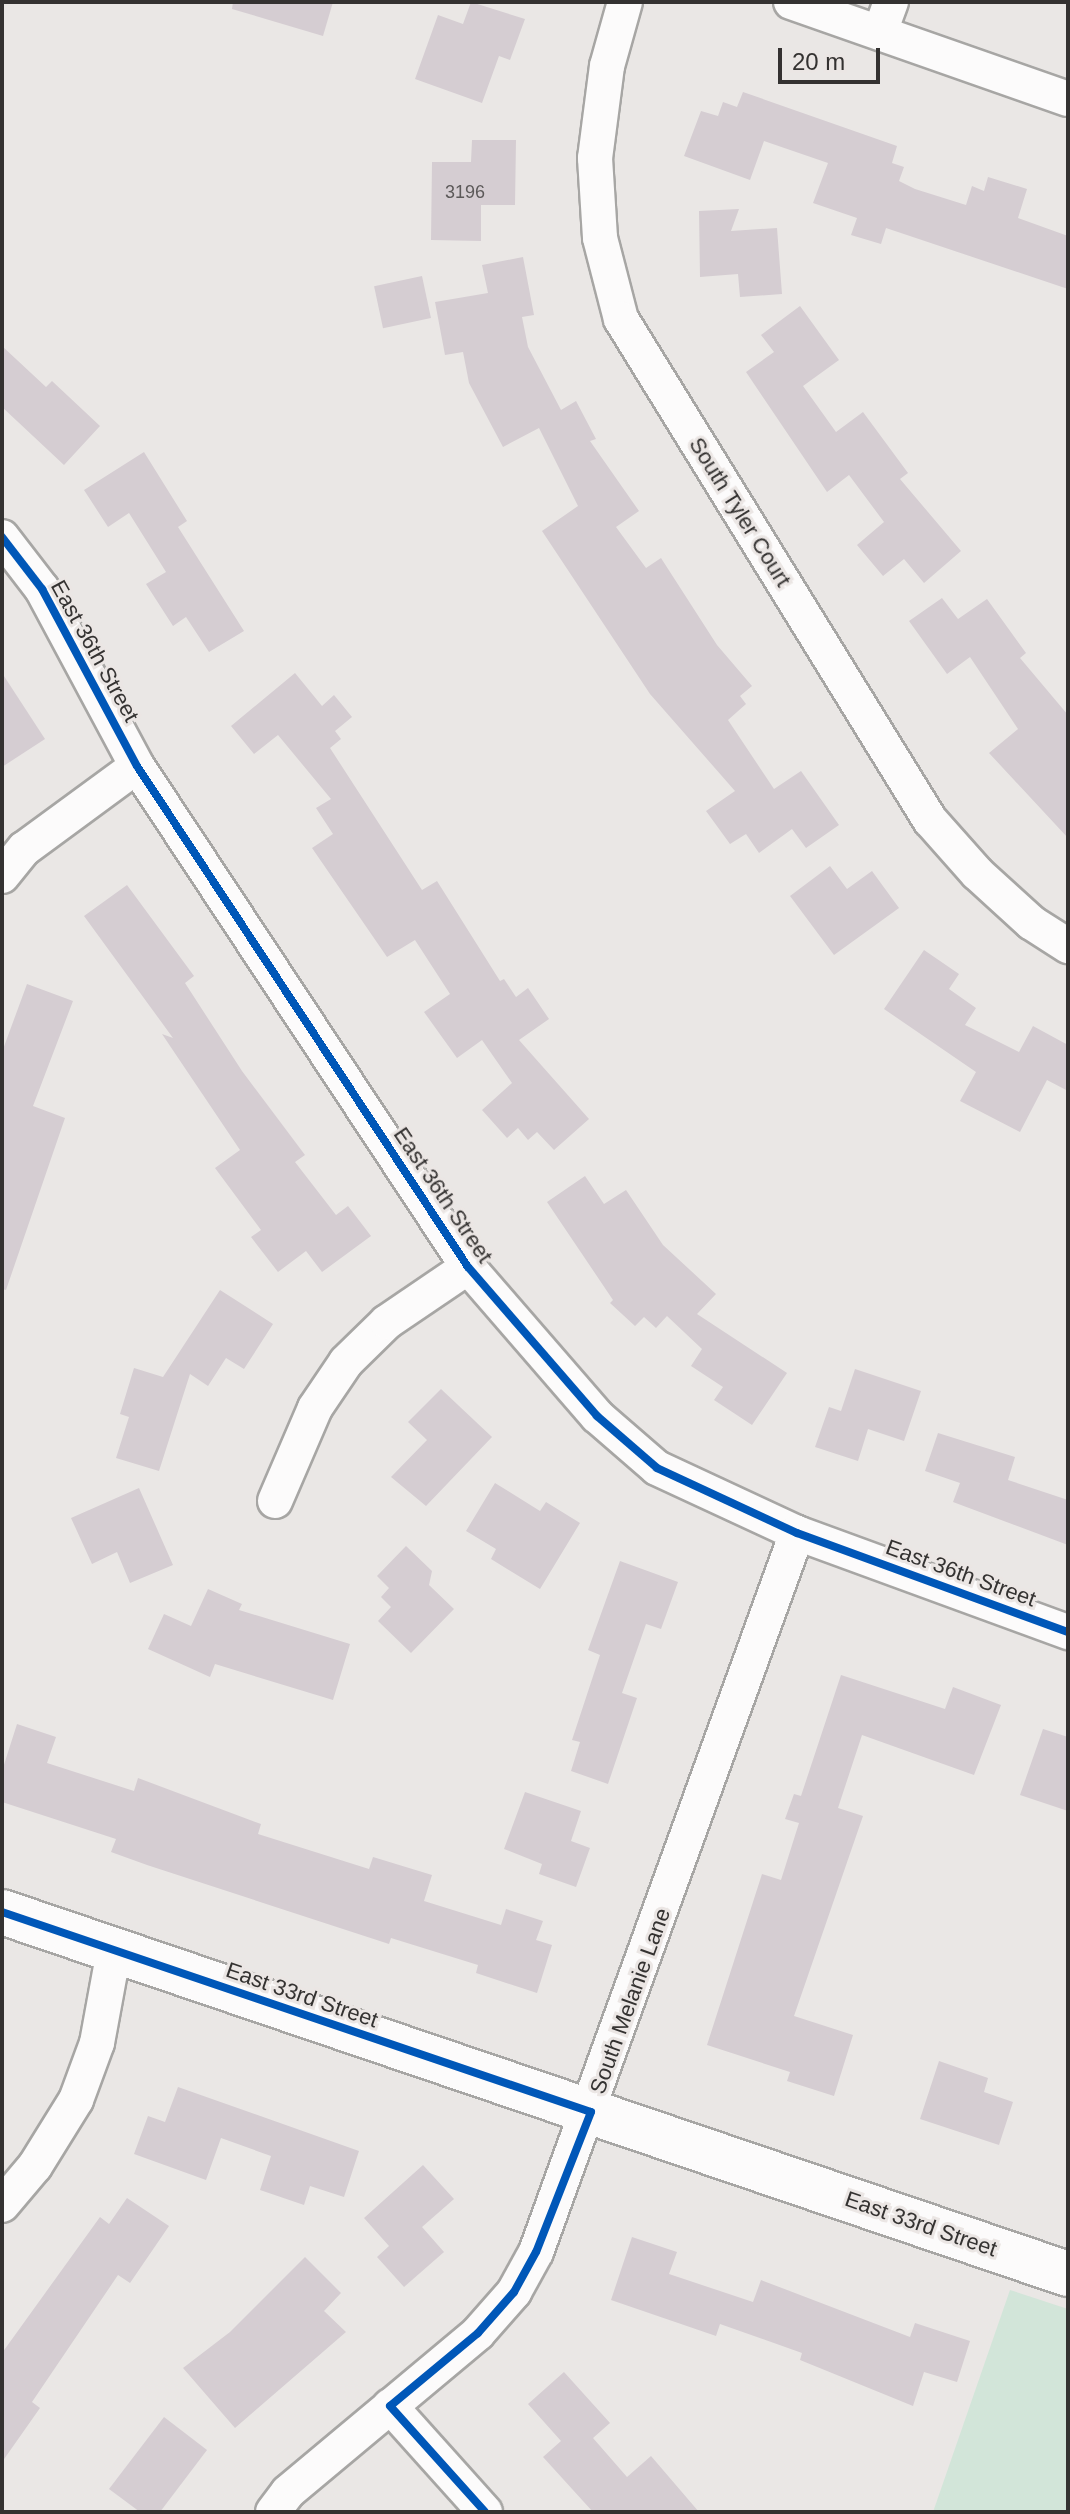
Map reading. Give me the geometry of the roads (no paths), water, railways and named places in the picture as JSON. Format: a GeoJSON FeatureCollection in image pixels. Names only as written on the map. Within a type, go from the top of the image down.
{"type":"FeatureCollection","features":[{"type":"Feature","properties":{"kind":"street","name":"South Tyler Court"},"geometry":{"type":"LineString","coordinates":[[625,2],[607,66],[595,158],[600,238],[621,319],[930,820],[977,873],[1032,923],[1068,946]]}},
{"type":"Feature","properties":{"kind":"street"},"geometry":{"type":"LineString","coordinates":[[791,2],[886,17],[1068,99]]}},
{"type":"Feature","properties":{"kind":"street","name":"East 36th Street"},"geometry":{"type":"LineString","coordinates":[[2,537],[42,589],[137,766],[468,1267],[597,1416],[657,1468],[797,1533],[1068,1632]]}},
{"type":"Feature","properties":{"kind":"street"},"geometry":{"type":"LineString","coordinates":[[2,876],[24,849],[137,766]]}},
{"type":"Feature","properties":{"kind":"street"},"geometry":{"type":"LineString","coordinates":[[275,1501],[315,1408],[346,1362],[387,1322],[468,1267]]}},
{"type":"Feature","properties":{"kind":"street","name":"South Melanie Lane"},"geometry":{"type":"LineString","coordinates":[[273,2512],[288,2492],[478,2333],[514,2292],[536,2252],[591,2112],[797,1533]]}},
{"type":"Feature","properties":{"kind":"street","name":"East 33rd Street"},"geometry":{"type":"LineString","coordinates":[[2,1912],[1068,2274]]}},
{"type":"Feature","properties":{"kind":"street"},"geometry":{"type":"LineString","coordinates":[[2,2205],[35,2166],[76,2100],[97,2043],[114,1950]]}},
{"type":"Feature","properties":{"kind":"street"},"geometry":{"type":"LineString","coordinates":[[390,2406],[485,2512]]}}]}
